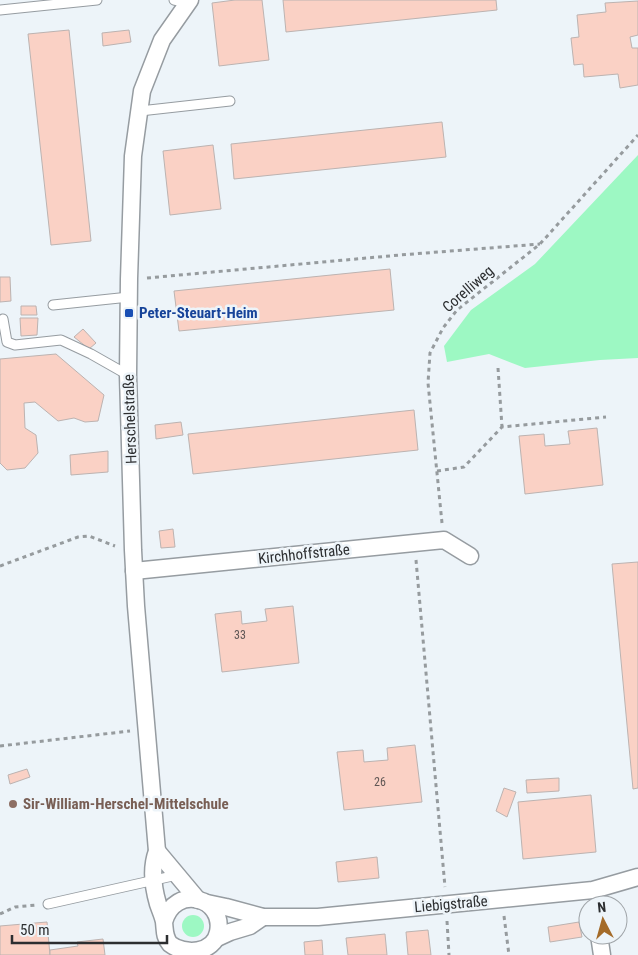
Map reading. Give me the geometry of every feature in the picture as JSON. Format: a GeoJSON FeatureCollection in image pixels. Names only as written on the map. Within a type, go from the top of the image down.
{"type":"FeatureCollection","features":[{"type":"Feature","properties":{"kind":"street","name":"Herschelstraße"},"geometry":{"type":"LineString","coordinates":[[165,929],[156,898],[154,881],[154,859],[157,851],[134,571],[128,375],[129,279],[133,156],[142,91],[162,40],[184,1]]}},
{"type":"Feature","properties":{"kind":"street","name":"Kirchhoffstraße"},"geometry":{"type":"LineString","coordinates":[[134,571],[444,540]]}},
{"type":"Feature","properties":{"kind":"street"},"geometry":{"type":"LineString","coordinates":[[444,540],[470,556]]}},
{"type":"Feature","properties":{"kind":"street"},"geometry":{"type":"LineString","coordinates":[[157,851],[164,857],[177,875],[216,914],[218,920],[217,938],[210,947],[193,954],[181,952],[170,944],[165,929]]}},
{"type":"Feature","properties":{"kind":"street","name":"Liebigstraße"},"geometry":{"type":"LineString","coordinates":[[601,895],[638,878]]}},
{"type":"Feature","properties":{"kind":"street","name":"Liebigstraße"},"geometry":{"type":"LineString","coordinates":[[203,901],[263,917],[318,917],[502,899],[578,898]]}},
{"type":"Feature","properties":{"kind":"street","name":"Herschelstraße"},"geometry":{"type":"LineString","coordinates":[[163,955],[168,911],[175,903],[185,899],[203,901]]}},
{"type":"Feature","properties":{"kind":"street","name":"Liebigstraße"},"geometry":{"type":"LineString","coordinates":[[217,938],[250,926],[263,917]]}},
{"type":"Feature","properties":{"kind":"lane"},"geometry":{"type":"LineString","coordinates":[[0,10],[97,0]]}},
{"type":"Feature","properties":{"kind":"lane"},"geometry":{"type":"LineString","coordinates":[[140,111],[230,101]]}},
{"type":"Feature","properties":{"kind":"lane"},"geometry":{"type":"LineString","coordinates":[[53,305],[129,297]]}},
{"type":"Feature","properties":{"kind":"lane"},"geometry":{"type":"LineString","coordinates":[[3,319],[7,342],[15,345],[60,340],[91,354],[128,375]]}},
{"type":"Feature","properties":{"kind":"lane"},"geometry":{"type":"LineString","coordinates":[[48,904],[177,875]]}},
{"type":"Feature","properties":{"kind":"path","name":"Corelliweg"},"geometry":{"type":"LineString","coordinates":[[444,540],[428,383],[430,353],[443,328],[457,310],[540,244],[638,135]]}},
{"type":"Feature","properties":{"kind":"path"},"geometry":{"type":"LineString","coordinates":[[129,279],[540,244]]}},
{"type":"Feature","properties":{"kind":"path"},"geometry":{"type":"LineString","coordinates":[[498,368],[502,427]]}},
{"type":"Feature","properties":{"kind":"path"},"geometry":{"type":"LineString","coordinates":[[437,471],[464,467],[502,427],[606,417]]}},
{"type":"Feature","properties":{"kind":"path"},"geometry":{"type":"LineString","coordinates":[[0,566],[78,537],[89,536],[133,550]]}},
{"type":"Feature","properties":{"kind":"path"},"geometry":{"type":"LineString","coordinates":[[415,543],[447,904],[449,955]]}},
{"type":"Feature","properties":{"kind":"path"},"geometry":{"type":"LineString","coordinates":[[0,746],[146,729]]}},
{"type":"Feature","properties":{"kind":"path"},"geometry":{"type":"LineString","coordinates":[[502,899],[509,955]]}},
{"type":"Feature","properties":{"kind":"path"},"geometry":{"type":"LineString","coordinates":[[0,914],[15,907],[48,904]]}},
{"type":"Feature","properties":{"kind":"green space"},"geometry":{"type":"Polygon","coordinates":[[[638,155],[638,358],[525,368],[489,354],[447,362],[444,346],[471,310],[535,264],[638,155]]]}},
{"type":"Feature","properties":{"kind":"green space"},"geometry":{"type":"Polygon","coordinates":[[[189,915],[197,915],[204,922],[204,930],[197,937],[189,937],[182,930],[182,922],[189,915]]]}},
{"type":"Feature","properties":{"kind":"building"},"geometry":{"type":"Polygon","coordinates":[[[235,0],[262,0],[269,60],[219,66],[212,3],[235,0]]]}},
{"type":"Feature","properties":{"kind":"building"},"geometry":{"type":"Polygon","coordinates":[[[283,0],[496,0],[497,10],[286,32],[283,0]]]}},
{"type":"Feature","properties":{"kind":"building"},"geometry":{"type":"Polygon","coordinates":[[[638,1],[638,35],[630,37],[632,48],[638,48],[638,85],[620,88],[618,74],[584,77],[583,64],[574,65],[571,38],[579,37],[577,15],[606,12],[605,3],[638,1]]]}},
{"type":"Feature","properties":{"kind":"building"},"geometry":{"type":"Polygon","coordinates":[[[69,30],[91,241],[51,245],[28,34],[69,30]]]}},
{"type":"Feature","properties":{"kind":"building"},"geometry":{"type":"Polygon","coordinates":[[[129,30],[131,42],[103,46],[102,33],[129,30]]]}},
{"type":"Feature","properties":{"kind":"building"},"geometry":{"type":"Polygon","coordinates":[[[442,122],[446,157],[234,179],[231,144],[442,122]]]}},
{"type":"Feature","properties":{"kind":"building"},"geometry":{"type":"Polygon","coordinates":[[[213,145],[221,209],[170,215],[163,151],[213,145]]]}},
{"type":"Feature","properties":{"kind":"building"},"geometry":{"type":"Polygon","coordinates":[[[390,269],[394,310],[179,331],[174,291],[390,269]]]}},
{"type":"Feature","properties":{"kind":"building"},"geometry":{"type":"Polygon","coordinates":[[[0,277],[10,277],[11,301],[0,302],[0,277]]]}},
{"type":"Feature","properties":{"kind":"building"},"geometry":{"type":"Polygon","coordinates":[[[21,306],[36,306],[37,315],[21,315],[21,306]]]}},
{"type":"Feature","properties":{"kind":"building"},"geometry":{"type":"Polygon","coordinates":[[[20,318],[38,318],[37,335],[21,336],[20,318]]]}},
{"type":"Feature","properties":{"kind":"building"},"geometry":{"type":"Polygon","coordinates":[[[83,329],[96,343],[89,349],[74,337],[83,329]]]}},
{"type":"Feature","properties":{"kind":"building"},"geometry":{"type":"Polygon","coordinates":[[[56,354],[104,395],[98,421],[85,422],[74,418],[58,421],[35,402],[24,403],[25,428],[36,435],[38,453],[25,468],[7,470],[0,463],[0,359],[56,354]]]}},
{"type":"Feature","properties":{"kind":"building"},"geometry":{"type":"Polygon","coordinates":[[[414,410],[418,450],[193,474],[188,434],[414,410]]]}},
{"type":"Feature","properties":{"kind":"building"},"geometry":{"type":"Polygon","coordinates":[[[181,422],[183,435],[156,439],[155,425],[181,422]]]}},
{"type":"Feature","properties":{"kind":"building"},"geometry":{"type":"Polygon","coordinates":[[[597,428],[603,485],[525,494],[519,436],[544,434],[545,446],[570,444],[568,431],[597,428]]]}},
{"type":"Feature","properties":{"kind":"building"},"geometry":{"type":"Polygon","coordinates":[[[108,451],[108,472],[71,475],[70,455],[108,451]]]}},
{"type":"Feature","properties":{"kind":"building"},"geometry":{"type":"Polygon","coordinates":[[[173,529],[175,547],[161,548],[159,531],[173,529]]]}},
{"type":"Feature","properties":{"kind":"building"},"geometry":{"type":"Polygon","coordinates":[[[638,562],[638,788],[633,789],[612,564],[638,562]]]}},
{"type":"Feature","properties":{"kind":"building"},"geometry":{"type":"Polygon","coordinates":[[[293,606],[299,663],[222,672],[215,614],[241,611],[242,624],[267,621],[265,609],[293,606]]]}},
{"type":"Feature","properties":{"kind":"building"},"geometry":{"type":"Polygon","coordinates":[[[415,745],[422,802],[344,810],[337,752],[363,750],[364,762],[388,760],[387,748],[415,745]]]}},
{"type":"Feature","properties":{"kind":"building"},"geometry":{"type":"Polygon","coordinates":[[[27,769],[30,777],[10,784],[8,775],[27,769]]]}},
{"type":"Feature","properties":{"kind":"building"},"geometry":{"type":"Polygon","coordinates":[[[559,778],[559,791],[527,793],[526,780],[559,778]]]}},
{"type":"Feature","properties":{"kind":"building"},"geometry":{"type":"Polygon","coordinates":[[[504,788],[516,792],[507,817],[496,811],[504,788]]]}},
{"type":"Feature","properties":{"kind":"building"},"geometry":{"type":"Polygon","coordinates":[[[591,795],[596,852],[523,859],[518,802],[591,795]]]}},
{"type":"Feature","properties":{"kind":"building"},"geometry":{"type":"Polygon","coordinates":[[[377,857],[379,878],[338,882],[336,862],[377,857]]]}},
{"type":"Feature","properties":{"kind":"building"},"geometry":{"type":"Polygon","coordinates":[[[47,922],[50,955],[0,955],[0,926],[47,922]]]}},
{"type":"Feature","properties":{"kind":"building"},"geometry":{"type":"Polygon","coordinates":[[[578,922],[578,938],[550,942],[548,927],[578,922]]]}},
{"type":"Feature","properties":{"kind":"building"},"geometry":{"type":"Polygon","coordinates":[[[428,930],[431,955],[408,955],[406,932],[428,930]]]}},
{"type":"Feature","properties":{"kind":"building"},"geometry":{"type":"Polygon","coordinates":[[[385,934],[387,955],[348,955],[346,938],[385,934]]]}},
{"type":"Feature","properties":{"kind":"building"},"geometry":{"type":"Polygon","coordinates":[[[103,939],[105,955],[50,955],[50,950],[78,946],[77,942],[103,939]]]}},
{"type":"Feature","properties":{"kind":"building"},"geometry":{"type":"Polygon","coordinates":[[[322,940],[323,955],[305,955],[304,942],[322,940]]]}},
{"type":"Feature","properties":{"kind":"place","name":"Peter-Steuart-Heim"},"geometry":{"type":"Point","coordinates":[129,313]}},
{"type":"Feature","properties":{"kind":"place","name":"Sir-William-Herschel-Mittelschule"},"geometry":{"type":"Point","coordinates":[13,804]}}]}
